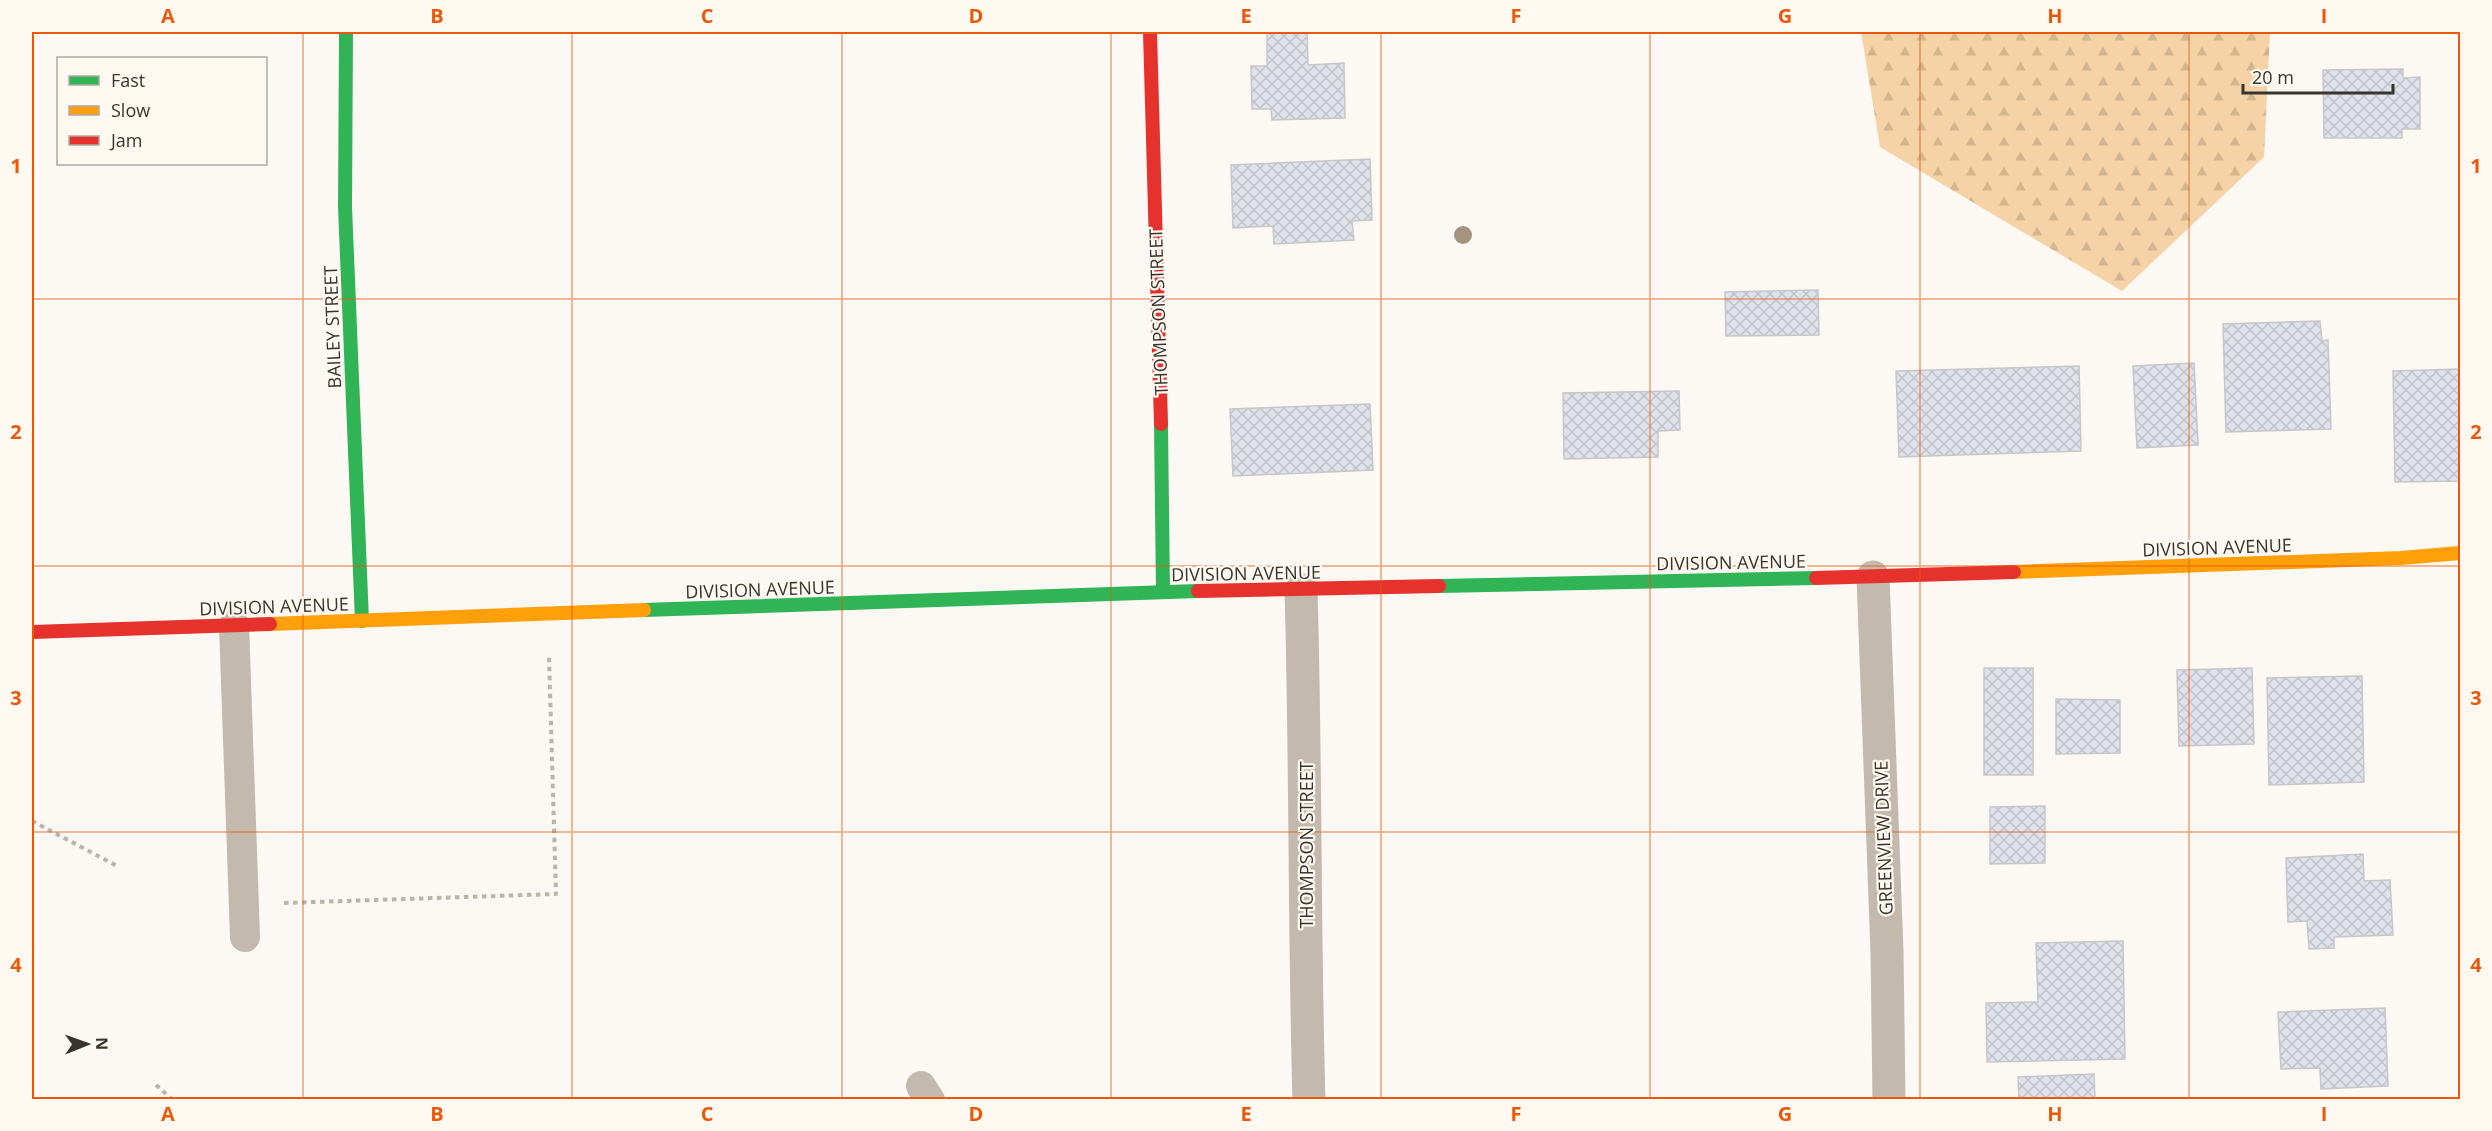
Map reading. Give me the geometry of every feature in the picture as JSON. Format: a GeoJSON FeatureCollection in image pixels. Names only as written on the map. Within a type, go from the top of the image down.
{"type":"FeatureCollection","features":[{"type":"Feature","properties":{"kind":"street","name":"BAILEY STREET"},"geometry":{"type":"LineString","coordinates":[[346,32],[345,207],[362,621]]}},
{"type":"Feature","properties":{"kind":"street","name":"THOMPSON STREET"},"geometry":{"type":"LineString","coordinates":[[1150,32],[1161,423],[1163,592]]}},
{"type":"Feature","properties":{"kind":"street","name":"DIVISION AVENUE"},"geometry":{"type":"LineString","coordinates":[[32,632],[1163,592],[1873,577],[2401,558],[2460,553]]}},
{"type":"Feature","properties":{"kind":"street","name":"GREENVIEW DRIVE"},"geometry":{"type":"LineString","coordinates":[[1873,577],[1887,952],[1889,1100]]}},
{"type":"Feature","properties":{"kind":"street","name":"THOMPSON STREET"},"geometry":{"type":"LineString","coordinates":[[1301,590],[1306,759],[1306,987],[1309,1100]]}},
{"type":"Feature","properties":{"kind":"lane"},"geometry":{"type":"LineString","coordinates":[[234,625],[246,937]]}},
{"type":"Feature","properties":{"kind":"path"},"geometry":{"type":"LineString","coordinates":[[244,904],[556,894],[547,614]]}},
{"type":"Feature","properties":{"kind":"path"},"geometry":{"type":"LineString","coordinates":[[32,821],[118,867]]}},
{"type":"Feature","properties":{"kind":"path"},"geometry":{"type":"LineString","coordinates":[[156,1085],[173,1100]]}},
{"type":"Feature","properties":{"kind":"green space"},"geometry":{"type":"Polygon","coordinates":[[[1861,32],[2270,32],[2264,157],[2122,291],[1880,147],[1861,32]]]}},
{"type":"Feature","properties":{"kind":"building"},"geometry":{"type":"Polygon","coordinates":[[[1267,32],[1307,32],[1308,65],[1344,63],[1345,118],[1272,120],[1271,109],[1252,109],[1251,66],[1267,66],[1267,32]]]}},
{"type":"Feature","properties":{"kind":"building"},"geometry":{"type":"Polygon","coordinates":[[[2403,69],[2403,78],[2420,77],[2420,129],[2402,129],[2402,138],[2324,138],[2323,70],[2403,69]]]}},
{"type":"Feature","properties":{"kind":"building"},"geometry":{"type":"Polygon","coordinates":[[[1370,159],[1372,220],[1352,221],[1354,240],[1274,244],[1273,226],[1233,228],[1231,165],[1370,159]]]}},
{"type":"Feature","properties":{"kind":"building"},"geometry":{"type":"Polygon","coordinates":[[[1818,290],[1819,335],[1726,336],[1725,292],[1818,290]]]}},
{"type":"Feature","properties":{"kind":"building"},"geometry":{"type":"Polygon","coordinates":[[[2320,321],[2322,341],[2328,340],[2331,429],[2226,432],[2223,324],[2320,321]]]}},
{"type":"Feature","properties":{"kind":"building"},"geometry":{"type":"Polygon","coordinates":[[[2194,363],[2198,445],[2137,448],[2133,366],[2194,363]]]}},
{"type":"Feature","properties":{"kind":"building"},"geometry":{"type":"Polygon","coordinates":[[[2079,366],[2081,451],[1899,457],[1896,371],[2079,366]]]}},
{"type":"Feature","properties":{"kind":"building"},"geometry":{"type":"Polygon","coordinates":[[[2460,369],[2460,481],[2395,482],[2393,371],[2460,369]]]}},
{"type":"Feature","properties":{"kind":"building"},"geometry":{"type":"Polygon","coordinates":[[[1679,391],[1680,430],[1658,431],[1658,457],[1564,459],[1563,393],[1679,391]]]}},
{"type":"Feature","properties":{"kind":"building"},"geometry":{"type":"Polygon","coordinates":[[[1370,404],[1373,470],[1233,476],[1230,409],[1370,404]]]}},
{"type":"Feature","properties":{"kind":"building"},"geometry":{"type":"Polygon","coordinates":[[[1984,668],[2033,668],[2033,775],[1984,775],[1984,668]]]}},
{"type":"Feature","properties":{"kind":"building"},"geometry":{"type":"Polygon","coordinates":[[[2252,668],[2254,744],[2179,746],[2177,670],[2252,668]]]}},
{"type":"Feature","properties":{"kind":"building"},"geometry":{"type":"Polygon","coordinates":[[[2362,676],[2364,782],[2269,785],[2267,678],[2362,676]]]}},
{"type":"Feature","properties":{"kind":"building"},"geometry":{"type":"Polygon","coordinates":[[[2056,699],[2120,700],[2120,753],[2056,754],[2056,699]]]}},
{"type":"Feature","properties":{"kind":"building"},"geometry":{"type":"Polygon","coordinates":[[[2045,806],[2045,863],[1990,864],[1990,807],[2045,806]]]}},
{"type":"Feature","properties":{"kind":"building"},"geometry":{"type":"Polygon","coordinates":[[[2363,854],[2364,881],[2390,880],[2393,935],[2334,937],[2334,948],[2309,949],[2307,921],[2288,922],[2286,858],[2363,854]]]}},
{"type":"Feature","properties":{"kind":"building"},"geometry":{"type":"Polygon","coordinates":[[[2123,941],[2125,1059],[1987,1062],[1986,1003],[2038,1002],[2036,943],[2123,941]]]}},
{"type":"Feature","properties":{"kind":"building"},"geometry":{"type":"Polygon","coordinates":[[[2385,1008],[2388,1086],[2321,1089],[2320,1068],[2281,1069],[2278,1012],[2385,1008]]]}},
{"type":"Feature","properties":{"kind":"building"},"geometry":{"type":"Polygon","coordinates":[[[2094,1074],[2095,1100],[2019,1100],[2018,1077],[2094,1074]]]}},
{"type":"Feature","properties":{"kind":"traffic: fast"},"geometry":{"type":"LineString","coordinates":[[346,32],[345,207],[362,621]]}},
{"type":"Feature","properties":{"kind":"traffic: fast"},"geometry":{"type":"LineString","coordinates":[[1161,424],[1163,592]]}},
{"type":"Feature","properties":{"kind":"traffic: fast"},"geometry":{"type":"LineString","coordinates":[[1439,586],[1816,578]]}},
{"type":"Feature","properties":{"kind":"traffic: fast"},"geometry":{"type":"LineString","coordinates":[[644,610],[1198,591]]}},
{"type":"Feature","properties":{"kind":"traffic: slow"},"geometry":{"type":"LineString","coordinates":[[2014,572],[2401,558],[2460,553]]}},
{"type":"Feature","properties":{"kind":"traffic: slow"},"geometry":{"type":"LineString","coordinates":[[270,624],[644,610]]}},
{"type":"Feature","properties":{"kind":"traffic: jam"},"geometry":{"type":"LineString","coordinates":[[1150,32],[1161,424]]}},
{"type":"Feature","properties":{"kind":"traffic: jam"},"geometry":{"type":"LineString","coordinates":[[1816,578],[2014,572]]}},
{"type":"Feature","properties":{"kind":"traffic: jam"},"geometry":{"type":"LineString","coordinates":[[1198,591],[1439,586]]}},
{"type":"Feature","properties":{"kind":"traffic: jam"},"geometry":{"type":"LineString","coordinates":[[32,632],[270,624]]}}]}
